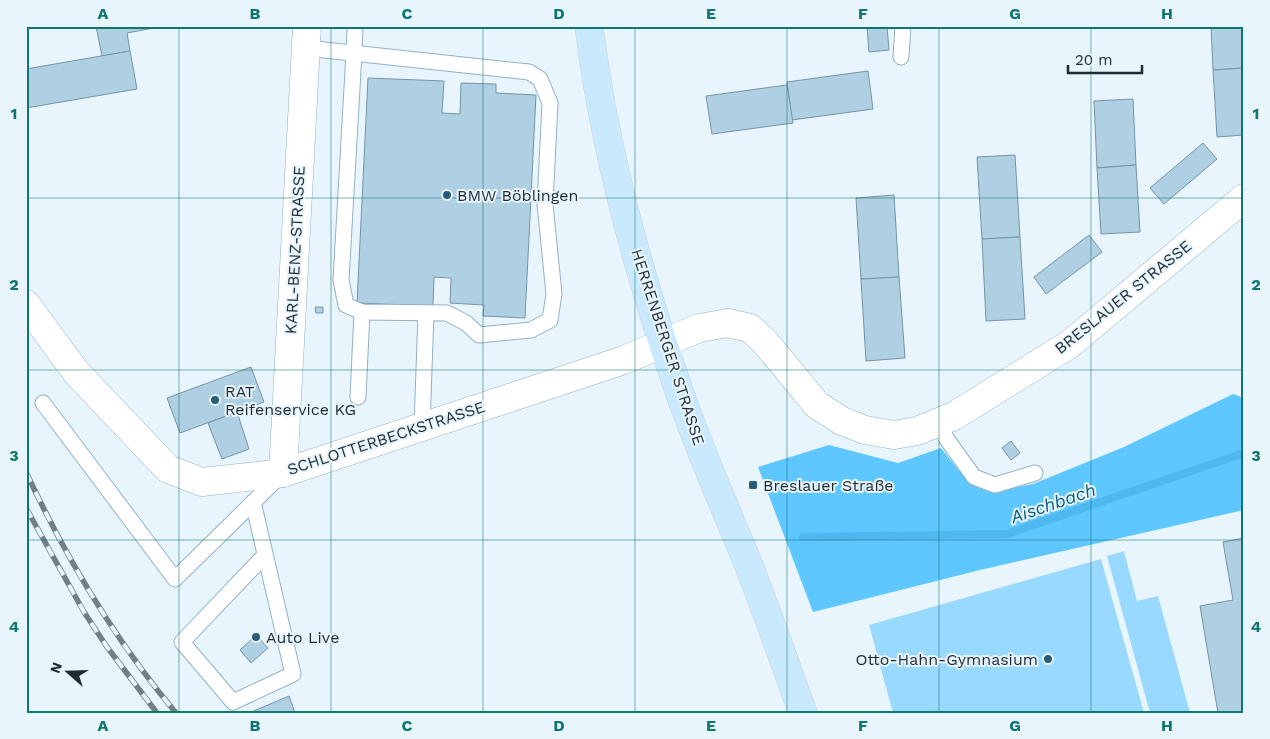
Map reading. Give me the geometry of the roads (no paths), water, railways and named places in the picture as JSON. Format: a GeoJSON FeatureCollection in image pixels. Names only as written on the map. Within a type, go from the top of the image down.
{"type":"FeatureCollection","features":[{"type":"Feature","properties":{"kind":"main road","name":"HERRENBERGER STRASSE"},"geometry":{"type":"LineString","coordinates":[[589,26],[605,124],[620,191],[646,289],[689,418],[752,573],[803,713]]}},
{"type":"Feature","properties":{"kind":"street","name":"KARL-BENZ-STRASSE"},"geometry":{"type":"LineString","coordinates":[[283,473],[307,37]]}},
{"type":"Feature","properties":{"kind":"street","name":"BRESLAUER STRASSE"},"geometry":{"type":"LineString","coordinates":[[664,344],[711,325],[728,323],[750,328],[765,342],[817,405],[842,421],[865,430],[894,435],[917,431],[954,416],[1070,344],[1244,198]]}},
{"type":"Feature","properties":{"kind":"street","name":"SCHLOTTERBECKSTRASSE"},"geometry":{"type":"LineString","coordinates":[[26,304],[76,372],[168,469],[202,482],[283,473],[624,360],[664,344]]}},
{"type":"Feature","properties":{"kind":"lane"},"geometry":{"type":"LineString","coordinates":[[307,37],[354,53],[529,72],[540,79],[550,103],[545,204],[554,294],[550,320],[531,330],[479,335],[466,323],[447,313],[362,312],[346,305],[340,280],[354,53],[355,26]]}},
{"type":"Feature","properties":{"kind":"lane"},"geometry":{"type":"LineString","coordinates":[[901,57],[903,26]]}},
{"type":"Feature","properties":{"kind":"lane"},"geometry":{"type":"LineString","coordinates":[[358,397],[362,312]]}},
{"type":"Feature","properties":{"kind":"lane"},"geometry":{"type":"LineString","coordinates":[[422,426],[426,313]]}},
{"type":"Feature","properties":{"kind":"lane"},"geometry":{"type":"LineString","coordinates":[[43,403],[175,579],[283,473]]}},
{"type":"Feature","properties":{"kind":"lane"},"geometry":{"type":"LineString","coordinates":[[939,423],[946,438],[974,477],[995,485],[1035,473]]}},
{"type":"Feature","properties":{"kind":"lane"},"geometry":{"type":"LineString","coordinates":[[253,502],[293,674],[233,702],[182,642],[265,555]]}},
{"type":"Feature","properties":{"kind":"waterway","name":"Aischbach"},"geometry":{"type":"LineString","coordinates":[[803,537],[1007,534],[1244,453]]}},
{"type":"Feature","properties":{"kind":"railway"},"geometry":{"type":"LineString","coordinates":[[26,472],[58,536],[93,597],[132,657],[176,713]]}},
{"type":"Feature","properties":{"kind":"railway"},"geometry":{"type":"LineString","coordinates":[[26,508],[84,612],[107,647],[157,713]]}},
{"type":"Feature","properties":{"kind":"place","name":"BMW Böblingen"},"geometry":{"type":"Point","coordinates":[447,195]}},
{"type":"Feature","properties":{"kind":"place","name":"RAT Reifenservice KG"},"geometry":{"type":"Point","coordinates":[215,400]}},
{"type":"Feature","properties":{"kind":"place","name":"Breslauer Straße"},"geometry":{"type":"Point","coordinates":[753,485]}},
{"type":"Feature","properties":{"kind":"place","name":"Auto Live"},"geometry":{"type":"Point","coordinates":[256,637]}},
{"type":"Feature","properties":{"kind":"place","name":"Otto-Hahn-Gymnasium"},"geometry":{"type":"Point","coordinates":[1048,659]}}]}
